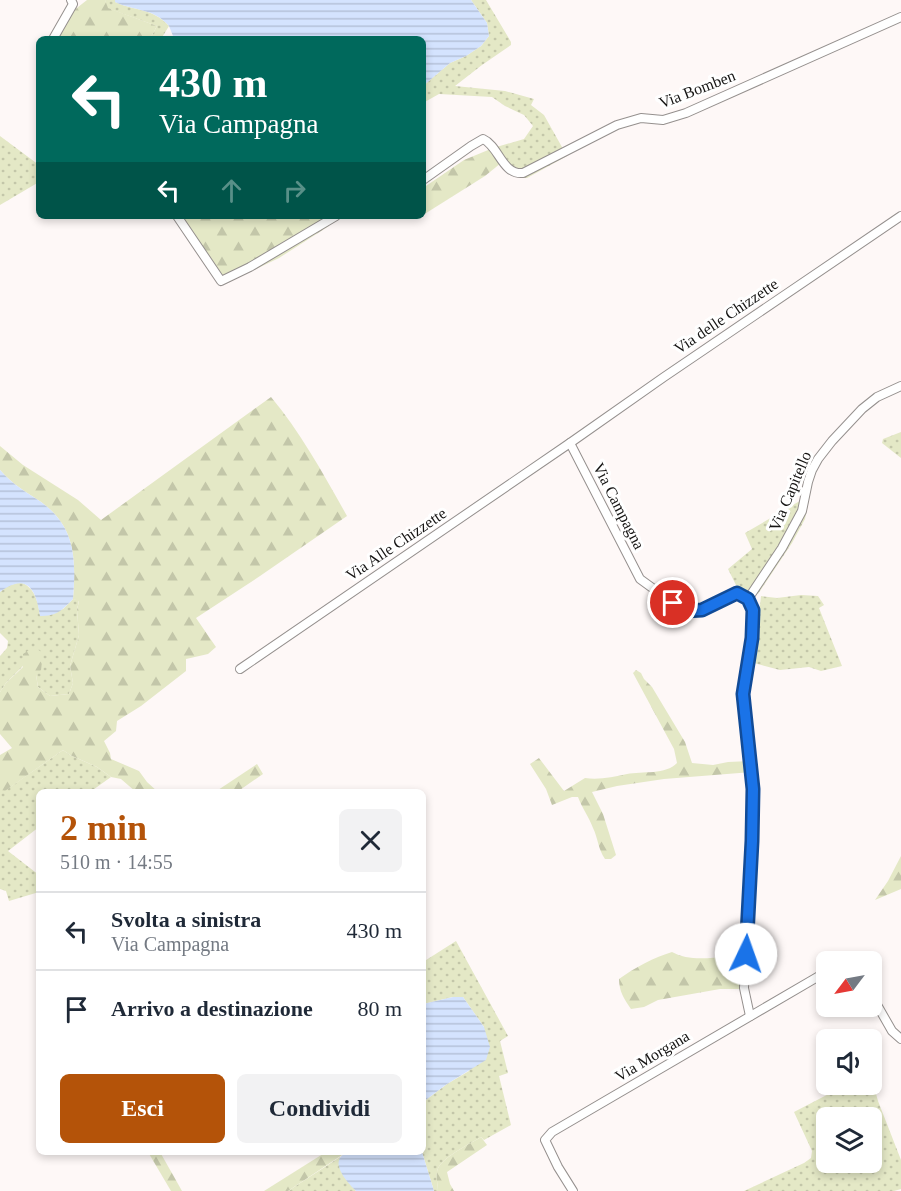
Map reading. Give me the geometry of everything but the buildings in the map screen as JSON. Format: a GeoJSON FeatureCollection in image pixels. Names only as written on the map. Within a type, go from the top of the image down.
{"type":"FeatureCollection","features":[{"type":"Feature","properties":{"kind":"street"},"geometry":{"type":"LineString","coordinates":[[55,36],[73,4],[71,0]]}},
{"type":"Feature","properties":{"kind":"street","name":"Via Bomben"},"geometry":{"type":"LineString","coordinates":[[426,178],[483,139],[489,142],[509,168],[517,173],[523,173],[617,125],[641,118],[663,120],[686,112],[901,16]]}},
{"type":"Feature","properties":{"kind":"street","name":"Via delle Chizzette"},"geometry":{"type":"LineString","coordinates":[[570,444],[664,377],[901,216]]}},
{"type":"Feature","properties":{"kind":"street"},"geometry":{"type":"LineString","coordinates":[[179,219],[221,281],[331,219]]}},
{"type":"Feature","properties":{"kind":"street","name":"Via Capitello"},"geometry":{"type":"LineString","coordinates":[[748,599],[782,548],[802,511],[808,482],[818,459],[862,410],[877,397],[901,386]]}},
{"type":"Feature","properties":{"kind":"street","name":"Via Campagna"},"geometry":{"type":"LineString","coordinates":[[570,444],[640,579],[684,611],[702,610],[737,593],[748,599]]}},
{"type":"Feature","properties":{"kind":"street","name":"Via Alle Chizzette"},"geometry":{"type":"LineString","coordinates":[[240,669],[570,444]]}},
{"type":"Feature","properties":{"kind":"street"},"geometry":{"type":"LineString","coordinates":[[748,599],[753,610],[752,638],[743,694],[753,789],[744,988],[750,1016]]}},
{"type":"Feature","properties":{"kind":"street","name":"Via Morgana"},"geometry":{"type":"LineString","coordinates":[[573,1191],[545,1140],[552,1132],[816,978]]}},
{"type":"Feature","properties":{"kind":"street"},"geometry":{"type":"LineString","coordinates":[[882,1014],[892,1032],[901,1039]]}},
{"type":"Feature","properties":{"kind":"green space"},"geometry":{"type":"Polygon","coordinates":[[[87,0],[105,0],[108,8],[157,26],[152,36],[57,36],[73,11],[87,0]]]}},
{"type":"Feature","properties":{"kind":"green space"},"geometry":{"type":"Polygon","coordinates":[[[105,0],[115,0],[122,5],[157,16],[169,26],[163,36],[152,36],[157,26],[107,8],[105,0]]]}},
{"type":"Feature","properties":{"kind":"green space"},"geometry":{"type":"Polygon","coordinates":[[[471,0],[486,0],[511,45],[455,86],[505,91],[534,99],[531,105],[544,115],[567,156],[527,178],[512,172],[493,148],[524,139],[533,126],[524,115],[492,97],[439,94],[426,101],[426,83],[450,63],[481,46],[489,36],[487,23],[471,0]]]}},
{"type":"Feature","properties":{"kind":"green space"},"geometry":{"type":"Polygon","coordinates":[[[0,136],[36,163],[36,184],[0,205],[0,136]]]}},
{"type":"Feature","properties":{"kind":"green space"},"geometry":{"type":"Polygon","coordinates":[[[493,148],[501,163],[485,176],[426,213],[426,186],[464,160],[493,148]]]}},
{"type":"Feature","properties":{"kind":"green space"},"geometry":{"type":"Polygon","coordinates":[[[178,219],[325,219],[329,226],[279,258],[225,284],[178,219]]]}},
{"type":"Feature","properties":{"kind":"green space"},"geometry":{"type":"Polygon","coordinates":[[[271,397],[302,440],[347,516],[196,618],[216,647],[208,654],[186,659],[186,671],[141,706],[117,721],[116,731],[104,741],[111,759],[139,771],[155,789],[133,789],[121,779],[111,777],[97,767],[63,750],[5,791],[0,790],[0,755],[12,748],[0,734],[0,692],[23,667],[23,654],[34,647],[43,653],[41,670],[36,675],[38,687],[50,696],[69,694],[73,683],[70,666],[79,635],[77,610],[79,601],[73,599],[73,558],[67,533],[53,512],[14,484],[0,470],[0,446],[23,465],[78,500],[101,520],[271,397]]]}},
{"type":"Feature","properties":{"kind":"green space"},"geometry":{"type":"Polygon","coordinates":[[[901,432],[901,458],[882,443],[883,439],[901,432]]]}},
{"type":"Feature","properties":{"kind":"green space"},"geometry":{"type":"Polygon","coordinates":[[[810,495],[805,519],[758,594],[756,592],[741,595],[728,569],[752,549],[745,533],[810,495]]]}},
{"type":"Feature","properties":{"kind":"green space"},"geometry":{"type":"Polygon","coordinates":[[[20,582],[32,591],[37,600],[40,615],[63,609],[73,599],[79,600],[77,610],[79,635],[70,666],[73,683],[69,694],[50,696],[38,687],[36,675],[23,666],[0,692],[0,656],[7,648],[8,641],[0,633],[0,592],[20,582]]]}},
{"type":"Feature","properties":{"kind":"green space"},"geometry":{"type":"Polygon","coordinates":[[[801,595],[818,596],[824,605],[819,608],[842,666],[821,671],[809,667],[780,670],[754,663],[761,596],[777,598],[801,595]]]}},
{"type":"Feature","properties":{"kind":"green space"},"geometry":{"type":"Polygon","coordinates":[[[636,670],[652,687],[685,742],[692,763],[713,765],[750,761],[752,772],[664,779],[592,792],[603,814],[616,855],[611,859],[605,859],[578,797],[552,805],[546,789],[530,764],[539,758],[564,791],[585,778],[660,771],[677,763],[674,749],[633,673],[636,670]]]}},
{"type":"Feature","properties":{"kind":"green space"},"geometry":{"type":"Polygon","coordinates":[[[63,750],[97,767],[111,777],[94,789],[36,789],[36,829],[8,851],[36,873],[36,893],[9,901],[6,891],[0,889],[0,790],[6,790],[63,750]]]}},
{"type":"Feature","properties":{"kind":"green space"},"geometry":{"type":"Polygon","coordinates":[[[257,764],[263,774],[241,789],[220,789],[257,764]]]}},
{"type":"Feature","properties":{"kind":"green space"},"geometry":{"type":"Polygon","coordinates":[[[901,856],[901,889],[875,900],[888,881],[901,856]]]}},
{"type":"Feature","properties":{"kind":"green space"},"geometry":{"type":"Polygon","coordinates":[[[456,941],[508,1036],[500,1041],[508,1073],[499,1076],[511,1125],[484,1140],[481,1137],[448,1157],[439,1167],[438,1191],[434,1191],[423,1155],[426,1155],[426,1100],[469,1071],[484,1027],[463,997],[426,1003],[426,960],[456,941]]]}},
{"type":"Feature","properties":{"kind":"green space"},"geometry":{"type":"Polygon","coordinates":[[[672,952],[680,956],[700,958],[749,952],[749,991],[720,989],[658,1000],[644,1007],[631,1009],[622,995],[619,979],[645,963],[672,952]]]}},
{"type":"Feature","properties":{"kind":"green space"},"geometry":{"type":"Polygon","coordinates":[[[827,1095],[876,1095],[880,1107],[816,1107],[816,1173],[882,1173],[882,1111],[901,1160],[901,1189],[894,1191],[744,1191],[811,1158],[812,1151],[794,1112],[827,1095]]]}},
{"type":"Feature","properties":{"kind":"green space"},"geometry":{"type":"Polygon","coordinates":[[[481,1137],[487,1145],[447,1172],[454,1191],[438,1191],[439,1167],[448,1157],[481,1137]]]}},
{"type":"Feature","properties":{"kind":"green space"},"geometry":{"type":"Polygon","coordinates":[[[150,1155],[162,1155],[182,1191],[171,1191],[150,1155]]]}},
{"type":"Feature","properties":{"kind":"green space"},"geometry":{"type":"Polygon","coordinates":[[[321,1155],[342,1155],[288,1191],[264,1191],[321,1155]]]}},
{"type":"Feature","properties":{"kind":"green space"},"geometry":{"type":"Polygon","coordinates":[[[340,1157],[342,1171],[356,1191],[288,1191],[340,1157]]]}},
{"type":"Feature","properties":{"kind":"water"},"geometry":{"type":"Polygon","coordinates":[[[115,0],[471,0],[487,23],[489,36],[481,46],[450,63],[426,83],[426,36],[173,36],[169,26],[157,16],[115,2],[115,0]]]}},
{"type":"Feature","properties":{"kind":"water"},"geometry":{"type":"Polygon","coordinates":[[[0,470],[14,484],[53,512],[67,533],[73,558],[73,599],[55,614],[40,616],[36,598],[29,586],[17,584],[0,592],[0,470]]]}},
{"type":"Feature","properties":{"kind":"water"},"geometry":{"type":"Polygon","coordinates":[[[463,997],[484,1027],[490,1047],[486,1060],[426,1100],[426,1003],[463,997]]]}},
{"type":"Feature","properties":{"kind":"water"},"geometry":{"type":"Polygon","coordinates":[[[342,1155],[423,1155],[434,1191],[356,1191],[339,1168],[339,1159],[342,1155]]]}},
{"type":"Feature","properties":{"kind":"route"},"geometry":{"type":"LineString","coordinates":[[673,603],[684,611],[702,610],[737,593],[748,599],[753,610],[752,638],[743,694],[753,789],[746,954]]}}]}
